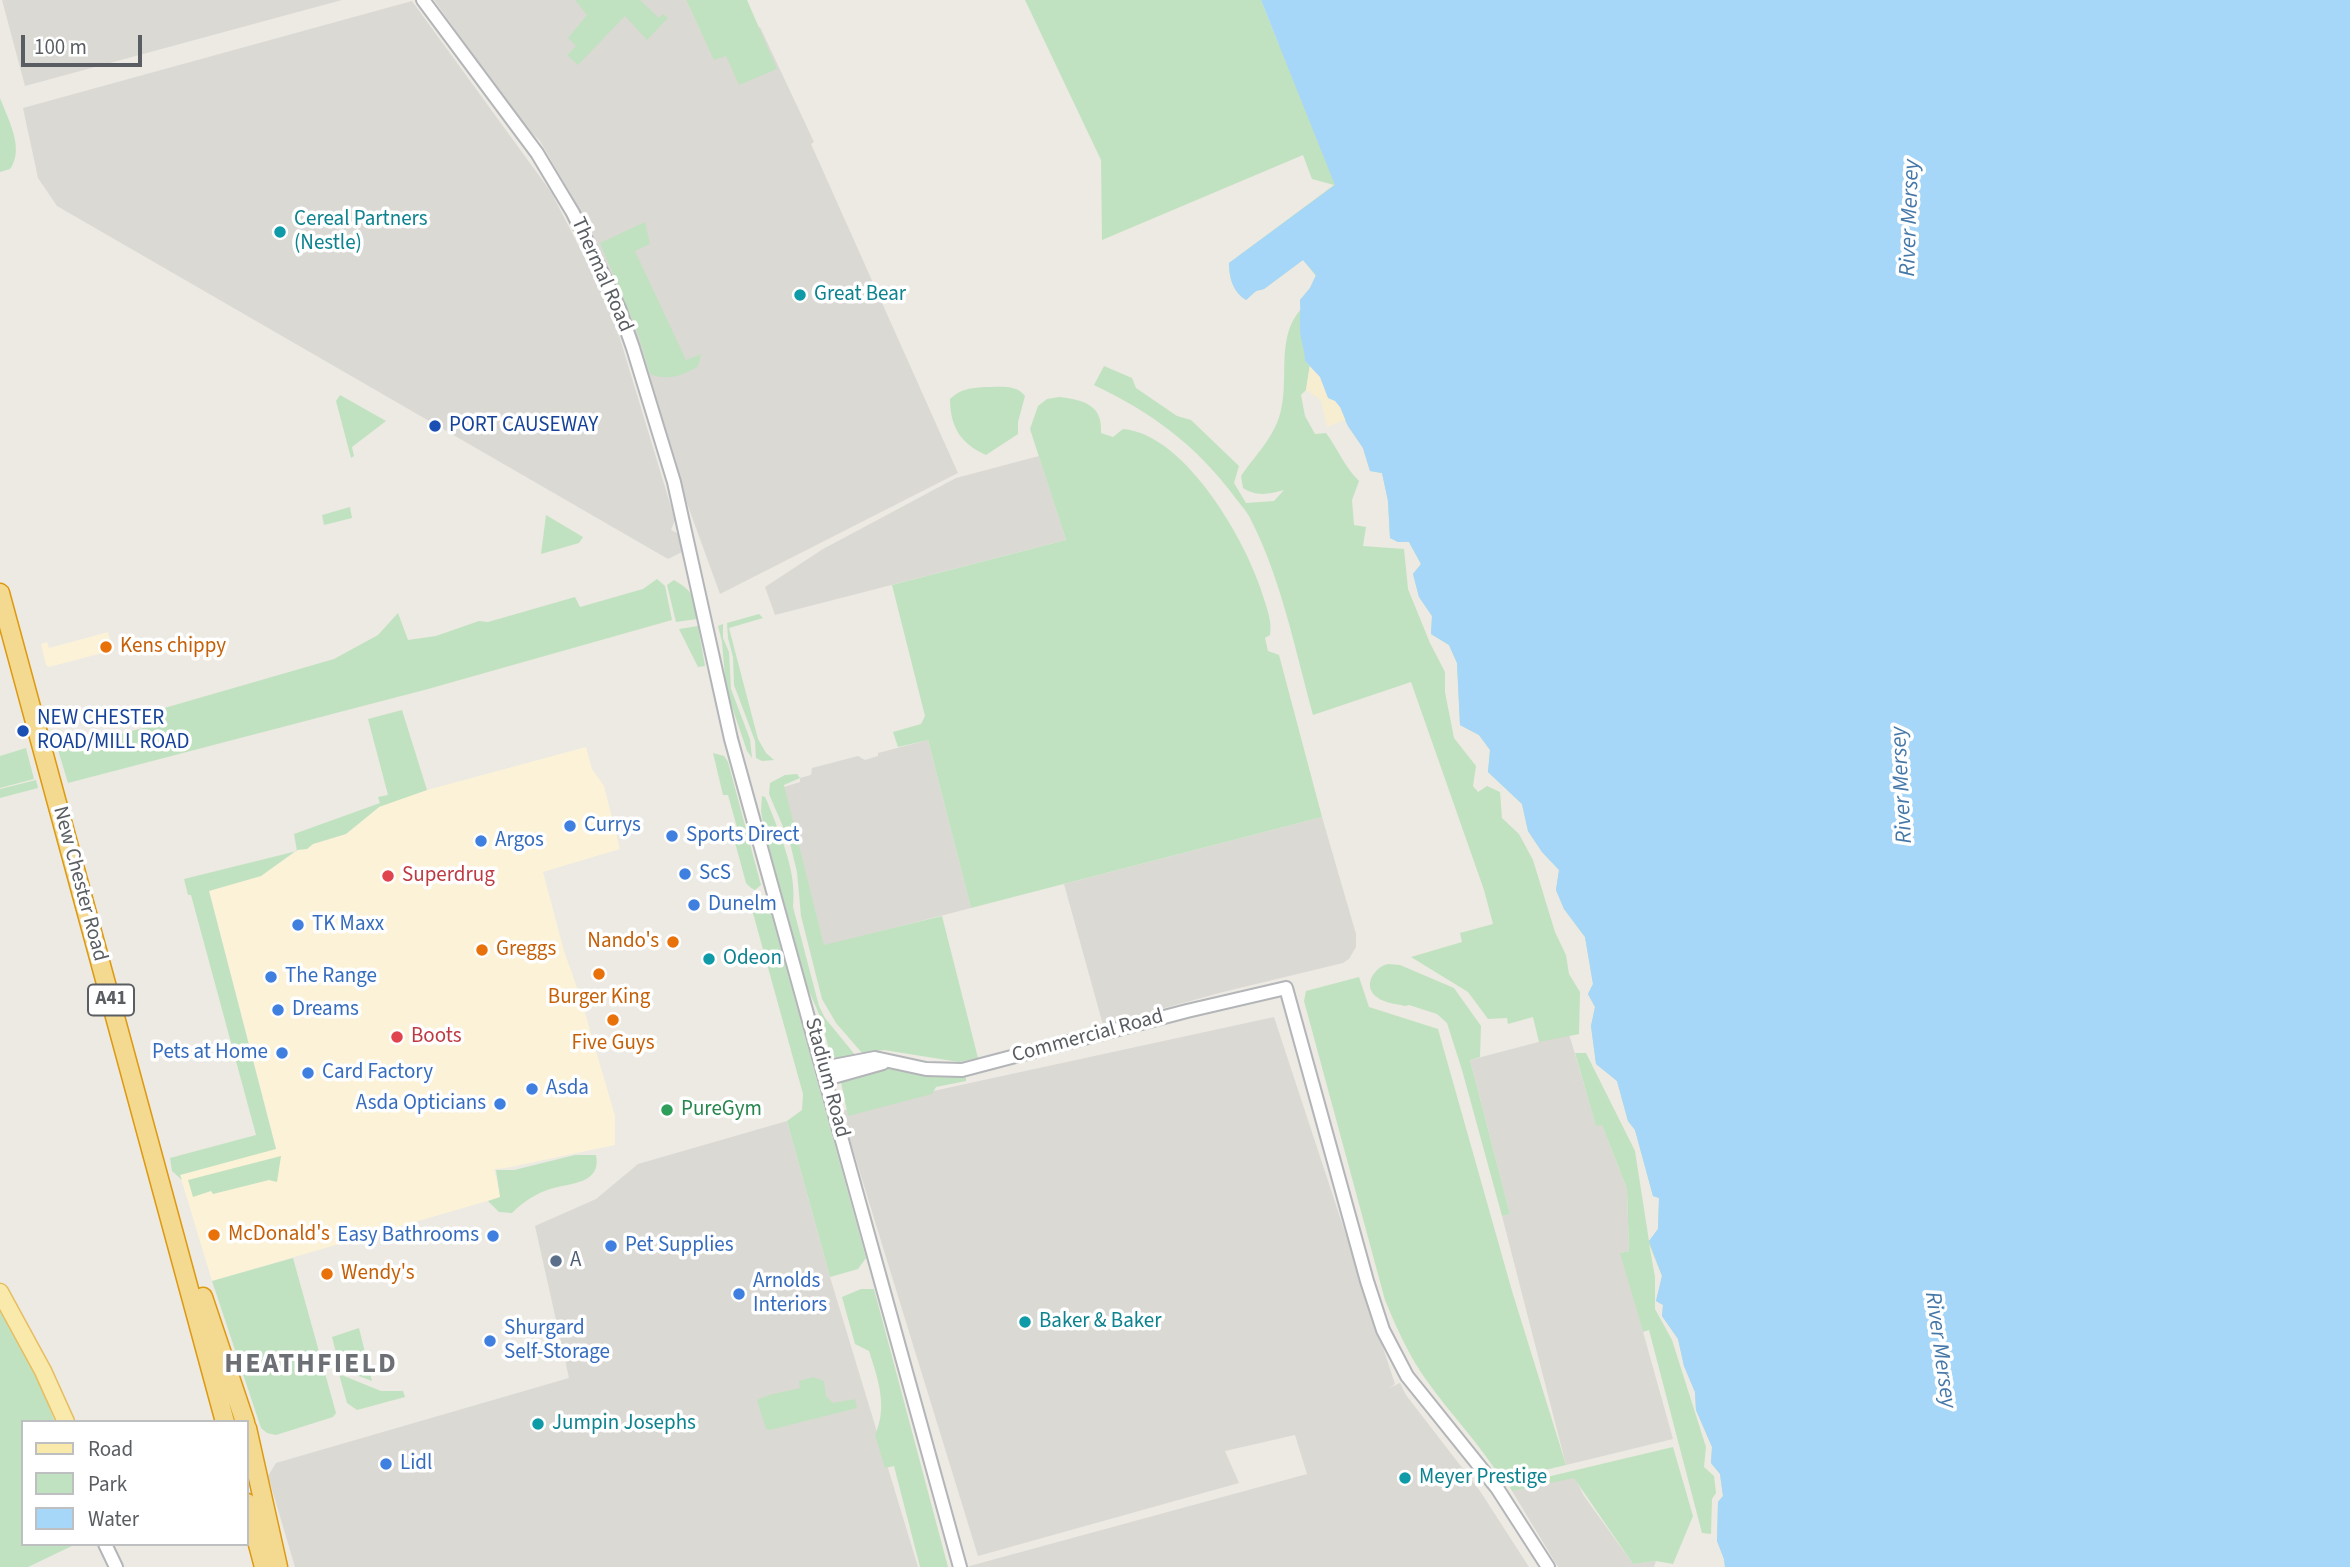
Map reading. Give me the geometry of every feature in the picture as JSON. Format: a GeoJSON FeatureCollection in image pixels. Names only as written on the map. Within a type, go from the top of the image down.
{"type":"FeatureCollection","features":[{"type":"Feature","properties":{"kind":"highway","name":"New Chester Road"},"geometry":{"type":"LineString","coordinates":[[0,593],[224,1420]]}},
{"type":"Feature","properties":{"kind":"highway","name":"New Chester Road"},"geometry":{"type":"LineString","coordinates":[[171,1216],[196,1275],[244,1420]]}},
{"type":"Feature","properties":{"kind":"highway"},"geometry":{"type":"LineString","coordinates":[[220,1347],[223,1383],[233,1420]]}},
{"type":"Feature","properties":{"kind":"highway"},"geometry":{"type":"LineString","coordinates":[[248,1432],[278,1567]]}},
{"type":"Feature","properties":{"kind":"highway"},"geometry":{"type":"LineString","coordinates":[[253,1454],[248,1469],[266,1544],[266,1567]]}},
{"type":"Feature","properties":{"kind":"highway"},"geometry":{"type":"LineString","coordinates":[[248,1506],[266,1567]]}},
{"type":"Feature","properties":{"kind":"main road"},"geometry":{"type":"LineString","coordinates":[[0,1292],[43,1371],[65,1420]]}},
{"type":"Feature","properties":{"kind":"street","name":"Thermal Road"},"geometry":{"type":"LineString","coordinates":[[422,0],[537,153],[573,213],[619,308],[674,482],[698,587]]}},
{"type":"Feature","properties":{"kind":"street","name":"Stadium Road"},"geometry":{"type":"LineString","coordinates":[[698,587],[731,739],[960,1567]]}},
{"type":"Feature","properties":{"kind":"street","name":"Commercial Road"},"geometry":{"type":"LineString","coordinates":[[824,1074],[889,1061],[926,1069],[962,1070],[1286,988],[1383,1330],[1407,1376],[1497,1488],[1548,1567]]}},
{"type":"Feature","properties":{"kind":"street"},"geometry":{"type":"LineString","coordinates":[[106,1546],[116,1567]]}},
{"type":"Feature","properties":{"kind":"shaded area"},"geometry":{"type":"Polygon","coordinates":[[[2,0],[342,0],[25,86],[2,0]]]}},
{"type":"Feature","properties":{"kind":"shaded area"},"geometry":{"type":"Polygon","coordinates":[[[434,0],[686,0],[702,34],[760,27],[814,142],[811,144],[958,473],[720,594],[596,253],[574,200],[540,141],[518,119],[434,0]]]}},
{"type":"Feature","properties":{"kind":"shaded area"},"geometry":{"type":"Polygon","coordinates":[[[412,1],[551,192],[611,309],[675,520],[671,530],[679,534],[684,551],[668,559],[57,206],[38,178],[23,108],[412,1]]]}},
{"type":"Feature","properties":{"kind":"shaded area"},"geometry":{"type":"Polygon","coordinates":[[[1039,456],[1066,540],[775,615],[765,587],[823,549],[956,478],[1039,456]]]}},
{"type":"Feature","properties":{"kind":"shaded area"},"geometry":{"type":"Polygon","coordinates":[[[108,632],[112,647],[110,651],[49,667],[46,665],[41,644],[47,642],[49,648],[108,632]]]}},
{"type":"Feature","properties":{"kind":"shaded area"},"geometry":{"type":"Polygon","coordinates":[[[928,740],[971,908],[824,946],[784,787],[811,775],[812,768],[858,756],[865,760],[878,756],[878,753],[928,740]]]}},
{"type":"Feature","properties":{"kind":"shaded area"},"geometry":{"type":"Polygon","coordinates":[[[586,747],[592,769],[604,786],[620,849],[543,872],[564,951],[615,1116],[615,1145],[494,1169],[501,1197],[212,1281],[180,1175],[276,1148],[209,890],[261,876],[298,850],[346,834],[382,805],[427,790],[586,747]]]}},
{"type":"Feature","properties":{"kind":"shaded area"},"geometry":{"type":"Polygon","coordinates":[[[1322,817],[1356,934],[1356,947],[1349,959],[1343,963],[1103,1025],[1064,884],[1322,817]]]}},
{"type":"Feature","properties":{"kind":"shaded area"},"geometry":{"type":"Polygon","coordinates":[[[1274,1017],[1395,1384],[1389,1388],[1400,1383],[1406,1395],[1480,1491],[1529,1567],[966,1567],[1307,1474],[1295,1435],[1225,1451],[1239,1483],[978,1556],[841,1111],[1274,1017]]]}},
{"type":"Feature","properties":{"kind":"shaded area"},"geometry":{"type":"Polygon","coordinates":[[[1569,1034],[1596,1125],[1602,1125],[1627,1189],[1629,1251],[1621,1253],[1673,1439],[1566,1465],[1502,1216],[1510,1214],[1470,1060],[1569,1034]]]}},
{"type":"Feature","properties":{"kind":"shaded area"},"geometry":{"type":"Polygon","coordinates":[[[787,1121],[830,1277],[918,1567],[295,1567],[268,1476],[276,1463],[569,1378],[535,1226],[596,1199],[638,1164],[787,1121]]]}},
{"type":"Feature","properties":{"kind":"shaded area"},"geometry":{"type":"Polygon","coordinates":[[[1573,1474],[1584,1496],[1633,1564],[1656,1561],[1654,1567],[1558,1567],[1512,1491],[1573,1474]]]}},
{"type":"Feature","properties":{"kind":"green space"},"geometry":{"type":"Polygon","coordinates":[[[575,0],[640,0],[659,18],[663,14],[668,18],[647,40],[625,16],[578,65],[567,55],[576,46],[568,38],[587,15],[575,0]]]}},
{"type":"Feature","properties":{"kind":"green space"},"geometry":{"type":"Polygon","coordinates":[[[686,0],[747,0],[777,69],[739,85],[726,56],[714,60],[686,0]]]}},
{"type":"Feature","properties":{"kind":"green space"},"geometry":{"type":"Polygon","coordinates":[[[1025,0],[1261,0],[1279,45],[1306,29],[1718,1279],[1725,1567],[1717,1541],[1718,1502],[1723,1496],[1720,1474],[1711,1463],[1712,1447],[1696,1410],[1695,1392],[1684,1366],[1678,1339],[1662,1316],[1663,1305],[1656,1301],[1662,1276],[1649,1244],[1655,1277],[1655,1309],[1672,1340],[1706,1447],[1704,1467],[1714,1476],[1716,1493],[1712,1499],[1711,1534],[1702,1533],[1649,1330],[1643,1332],[1620,1253],[1629,1251],[1627,1189],[1602,1125],[1596,1126],[1575,1053],[1586,1053],[1635,1151],[1649,1241],[1658,1229],[1659,1198],[1653,1196],[1635,1130],[1628,1121],[1617,1081],[1596,1064],[1591,1026],[1595,1007],[1588,994],[1593,984],[1585,937],[1564,909],[1556,890],[1559,870],[1542,852],[1528,831],[1522,804],[1488,772],[1490,750],[1479,735],[1460,725],[1457,663],[1449,645],[1431,634],[1432,616],[1419,597],[1413,574],[1421,564],[1409,542],[1398,542],[1390,538],[1388,501],[1382,473],[1370,471],[1363,448],[1348,426],[1311,357],[1306,390],[1301,395],[1305,416],[1315,434],[1326,433],[1359,481],[1352,500],[1354,525],[1366,527],[1363,546],[1404,549],[1408,589],[1445,672],[1445,692],[1454,738],[1476,766],[1473,786],[1478,792],[1487,786],[1500,792],[1502,818],[1519,834],[1533,860],[1555,932],[1566,955],[1569,974],[1580,992],[1579,1034],[1539,1042],[1533,1017],[1508,1024],[1507,1018],[1488,1019],[1468,992],[1411,957],[1462,942],[1460,933],[1493,924],[1484,890],[1411,682],[1313,715],[1279,589],[1247,512],[1188,446],[1135,407],[1094,385],[1104,366],[1132,378],[1136,388],[1177,416],[1191,420],[1239,466],[1234,483],[1246,503],[1274,501],[1284,490],[1253,493],[1243,488],[1241,476],[1270,437],[1278,420],[1283,397],[1288,332],[1301,309],[1300,300],[1316,276],[1303,260],[1246,300],[1233,284],[1229,263],[1334,185],[1312,179],[1303,155],[1102,240],[1101,160],[1025,0]]]}},
{"type":"Feature","properties":{"kind":"green space"},"geometry":{"type":"Polygon","coordinates":[[[0,98],[14,134],[16,152],[10,169],[0,172],[0,98]]]}},
{"type":"Feature","properties":{"kind":"green space"},"geometry":{"type":"Polygon","coordinates":[[[645,222],[650,244],[635,251],[686,360],[701,354],[698,366],[675,376],[650,374],[637,331],[600,243],[645,222]]]}},
{"type":"Feature","properties":{"kind":"green space"},"geometry":{"type":"Polygon","coordinates":[[[984,387],[1012,388],[1025,396],[1018,422],[1018,434],[986,455],[970,446],[959,433],[952,418],[950,399],[962,391],[984,387]]]}},
{"type":"Feature","properties":{"kind":"green space"},"geometry":{"type":"Polygon","coordinates":[[[340,395],[386,421],[352,447],[354,456],[351,458],[336,401],[340,395]]]}},
{"type":"Feature","properties":{"kind":"green space"},"geometry":{"type":"Polygon","coordinates":[[[1059,397],[1084,402],[1095,410],[1099,416],[1101,433],[1113,437],[1123,429],[1147,436],[1170,450],[1212,496],[1229,523],[1256,576],[1264,599],[1270,626],[1270,635],[1265,638],[1268,651],[1279,655],[1322,817],[971,908],[928,740],[898,747],[893,732],[921,724],[925,716],[892,585],[1066,540],[1030,429],[1038,406],[1047,399],[1059,397]]]}},
{"type":"Feature","properties":{"kind":"green space"},"geometry":{"type":"Polygon","coordinates":[[[350,507],[352,518],[324,525],[322,515],[350,507]]]}},
{"type":"Feature","properties":{"kind":"green space"},"geometry":{"type":"Polygon","coordinates":[[[546,515],[583,537],[579,543],[541,554],[546,515]]]}},
{"type":"Feature","properties":{"kind":"green space"},"geometry":{"type":"Polygon","coordinates":[[[657,579],[665,586],[672,620],[428,689],[68,783],[58,750],[155,725],[154,711],[334,659],[378,635],[398,613],[408,640],[436,636],[479,621],[488,622],[575,597],[580,607],[643,589],[657,579]]]}},
{"type":"Feature","properties":{"kind":"green space"},"geometry":{"type":"Polygon","coordinates":[[[674,580],[692,595],[697,619],[676,622],[667,585],[674,580]]]}},
{"type":"Feature","properties":{"kind":"green space"},"geometry":{"type":"Polygon","coordinates":[[[759,614],[763,618],[729,628],[758,739],[766,753],[774,760],[762,761],[756,758],[755,741],[734,685],[733,657],[727,623],[759,614]]]}},
{"type":"Feature","properties":{"kind":"green space"},"geometry":{"type":"Polygon","coordinates":[[[723,624],[723,638],[729,652],[731,689],[750,739],[752,758],[747,751],[726,689],[718,626],[723,624]]]}},
{"type":"Feature","properties":{"kind":"green space"},"geometry":{"type":"Polygon","coordinates":[[[698,626],[705,666],[698,667],[679,629],[698,626]]]}},
{"type":"Feature","properties":{"kind":"green space"},"geometry":{"type":"Polygon","coordinates":[[[402,710],[427,790],[379,807],[346,834],[313,844],[307,849],[297,850],[294,834],[380,803],[378,797],[388,795],[368,719],[402,710]]]}},
{"type":"Feature","properties":{"kind":"green space"},"geometry":{"type":"Polygon","coordinates":[[[26,748],[34,779],[0,788],[0,756],[26,748]]]}},
{"type":"Feature","properties":{"kind":"green space"},"geometry":{"type":"Polygon","coordinates":[[[713,753],[724,756],[728,762],[761,885],[755,890],[746,883],[733,835],[738,831],[728,795],[723,795],[713,753]]]}},
{"type":"Feature","properties":{"kind":"green space"},"geometry":{"type":"Polygon","coordinates":[[[797,774],[800,778],[784,785],[824,945],[942,916],[978,1058],[959,1062],[884,1050],[862,1053],[836,1023],[822,999],[801,916],[797,872],[790,843],[769,794],[770,783],[785,775],[797,774]]]}},
{"type":"Feature","properties":{"kind":"green space"},"geometry":{"type":"Polygon","coordinates":[[[36,780],[38,788],[0,798],[0,789],[36,780]]]}},
{"type":"Feature","properties":{"kind":"green space"},"geometry":{"type":"Polygon","coordinates":[[[762,796],[767,801],[790,866],[793,907],[819,1006],[825,1018],[856,1056],[835,1059],[830,1052],[819,1014],[808,989],[764,829],[762,796]]]}},
{"type":"Feature","properties":{"kind":"green space"},"geometry":{"type":"Polygon","coordinates":[[[295,852],[261,876],[209,891],[276,1149],[180,1175],[182,1180],[172,1171],[170,1158],[256,1135],[191,895],[188,895],[184,879],[295,852]]]}},
{"type":"Feature","properties":{"kind":"green space"},"geometry":{"type":"Polygon","coordinates":[[[762,898],[767,899],[866,1258],[858,1269],[830,1277],[787,1121],[802,1110],[803,1094],[751,906],[762,898]]]}},
{"type":"Feature","properties":{"kind":"green space"},"geometry":{"type":"Polygon","coordinates":[[[1388,964],[1400,965],[1454,988],[1481,1026],[1480,1057],[1470,1060],[1510,1214],[1502,1216],[1447,1023],[1437,1014],[1388,1002],[1373,994],[1370,988],[1371,978],[1378,969],[1388,964]]]}},
{"type":"Feature","properties":{"kind":"green space"},"geometry":{"type":"Polygon","coordinates":[[[1359,977],[1369,1007],[1438,1029],[1512,1291],[1566,1465],[1502,1480],[1421,1372],[1385,1300],[1304,1001],[1306,991],[1359,977]]]}},
{"type":"Feature","properties":{"kind":"green space"},"geometry":{"type":"Polygon","coordinates":[[[890,1065],[943,1076],[966,1071],[966,1081],[936,1087],[932,1094],[848,1116],[841,1082],[851,1075],[890,1065]]]}},
{"type":"Feature","properties":{"kind":"green space"},"geometry":{"type":"Polygon","coordinates":[[[575,1155],[596,1155],[597,1165],[594,1172],[583,1181],[539,1193],[512,1213],[499,1212],[488,1201],[500,1197],[496,1170],[514,1170],[575,1155]]]}},
{"type":"Feature","properties":{"kind":"green space"},"geometry":{"type":"Polygon","coordinates":[[[281,1156],[277,1182],[269,1180],[193,1197],[188,1180],[281,1156]]]}},
{"type":"Feature","properties":{"kind":"green space"},"geometry":{"type":"Polygon","coordinates":[[[293,1258],[336,1413],[333,1417],[276,1435],[261,1428],[212,1281],[293,1258]]]}},
{"type":"Feature","properties":{"kind":"green space"},"geometry":{"type":"Polygon","coordinates":[[[861,1289],[874,1289],[948,1567],[920,1567],[894,1466],[885,1468],[875,1435],[881,1414],[878,1382],[869,1351],[855,1344],[842,1297],[861,1289]]]}},
{"type":"Feature","properties":{"kind":"green space"},"geometry":{"type":"Polygon","coordinates":[[[0,1301],[20,1334],[54,1420],[21,1420],[21,1546],[72,1546],[28,1567],[0,1567],[0,1301]]]}},
{"type":"Feature","properties":{"kind":"green space"},"geometry":{"type":"Polygon","coordinates":[[[359,1328],[372,1381],[340,1369],[332,1337],[359,1328]]]}},
{"type":"Feature","properties":{"kind":"green space"},"geometry":{"type":"Polygon","coordinates":[[[339,1374],[381,1391],[403,1391],[405,1397],[357,1410],[347,1403],[339,1374]]]}},
{"type":"Feature","properties":{"kind":"green space"},"geometry":{"type":"Polygon","coordinates":[[[813,1377],[824,1381],[826,1396],[833,1403],[855,1399],[857,1408],[766,1429],[757,1400],[800,1388],[799,1381],[813,1377]]]}},
{"type":"Feature","properties":{"kind":"green space"},"geometry":{"type":"Polygon","coordinates":[[[1673,1447],[1693,1516],[1673,1564],[1656,1561],[1633,1564],[1574,1478],[1512,1491],[1509,1486],[1673,1447]]]}},
{"type":"Feature","properties":{"kind":"sand"},"geometry":{"type":"Polygon","coordinates":[[[1305,354],[1311,357],[1355,416],[1327,427],[1321,400],[1306,390],[1310,366],[1305,361],[1305,354]]]}},
{"type":"Feature","properties":{"kind":"water","name":"River Mersey"},"geometry":{"type":"Polygon","coordinates":[[[1261,0],[2350,0],[2350,1567],[1725,1567],[1717,1541],[1718,1502],[1723,1496],[1720,1474],[1711,1463],[1712,1447],[1696,1410],[1695,1392],[1684,1366],[1678,1339],[1662,1316],[1663,1305],[1656,1301],[1662,1276],[1649,1241],[1658,1229],[1659,1198],[1653,1196],[1635,1130],[1628,1121],[1617,1081],[1596,1064],[1591,1026],[1595,1007],[1588,994],[1593,984],[1585,937],[1564,909],[1556,890],[1559,870],[1542,852],[1528,831],[1522,804],[1488,772],[1490,750],[1479,735],[1460,725],[1457,663],[1449,645],[1431,634],[1432,616],[1419,597],[1413,574],[1421,564],[1409,542],[1398,542],[1390,538],[1388,501],[1382,473],[1370,471],[1363,448],[1348,426],[1340,407],[1328,398],[1320,377],[1305,361],[1300,331],[1300,300],[1316,275],[1303,260],[1246,300],[1235,289],[1231,279],[1229,263],[1335,185],[1261,0]]]}},
{"type":"Feature","properties":{"kind":"place","name":"Cereal Partners (Nestle)"},"geometry":{"type":"Point","coordinates":[280,232]}},
{"type":"Feature","properties":{"kind":"place","name":"Great Bear"},"geometry":{"type":"Point","coordinates":[800,295]}},
{"type":"Feature","properties":{"kind":"place","name":"PORT CAUSEWAY"},"geometry":{"type":"Point","coordinates":[435,426]}},
{"type":"Feature","properties":{"kind":"place","name":"Kens chippy"},"geometry":{"type":"Point","coordinates":[106,647]}},
{"type":"Feature","properties":{"kind":"place","name":"NEW CHESTER ROAD/MILL ROAD"},"geometry":{"type":"Point","coordinates":[23,731]}},
{"type":"Feature","properties":{"kind":"place","name":"Currys"},"geometry":{"type":"Point","coordinates":[570,826]}},
{"type":"Feature","properties":{"kind":"place","name":"Sports Direct"},"geometry":{"type":"Point","coordinates":[672,836]}},
{"type":"Feature","properties":{"kind":"place","name":"Argos"},"geometry":{"type":"Point","coordinates":[481,841]}},
{"type":"Feature","properties":{"kind":"place","name":"ScS"},"geometry":{"type":"Point","coordinates":[685,874]}},
{"type":"Feature","properties":{"kind":"place","name":"Superdrug"},"geometry":{"type":"Point","coordinates":[388,876]}},
{"type":"Feature","properties":{"kind":"place","name":"Dunelm"},"geometry":{"type":"Point","coordinates":[694,905]}},
{"type":"Feature","properties":{"kind":"place","name":"TK Maxx"},"geometry":{"type":"Point","coordinates":[298,925]}},
{"type":"Feature","properties":{"kind":"place","name":"Nando's"},"geometry":{"type":"Point","coordinates":[673,942]}},
{"type":"Feature","properties":{"kind":"place","name":"Greggs"},"geometry":{"type":"Point","coordinates":[482,950]}},
{"type":"Feature","properties":{"kind":"place","name":"Odeon"},"geometry":{"type":"Point","coordinates":[709,959]}},
{"type":"Feature","properties":{"kind":"place","name":"Burger King"},"geometry":{"type":"Point","coordinates":[599,974]}},
{"type":"Feature","properties":{"kind":"place","name":"The Range"},"geometry":{"type":"Point","coordinates":[271,977]}},
{"type":"Feature","properties":{"kind":"place","name":"Dreams"},"geometry":{"type":"Point","coordinates":[278,1010]}},
{"type":"Feature","properties":{"kind":"place","name":"Five Guys"},"geometry":{"type":"Point","coordinates":[613,1020]}},
{"type":"Feature","properties":{"kind":"place","name":"Boots"},"geometry":{"type":"Point","coordinates":[397,1037]}},
{"type":"Feature","properties":{"kind":"place","name":"Pets at Home"},"geometry":{"type":"Point","coordinates":[282,1053]}},
{"type":"Feature","properties":{"kind":"place","name":"Card Factory"},"geometry":{"type":"Point","coordinates":[308,1073]}},
{"type":"Feature","properties":{"kind":"place","name":"Asda"},"geometry":{"type":"Point","coordinates":[532,1089]}},
{"type":"Feature","properties":{"kind":"place","name":"Asda Opticians"},"geometry":{"type":"Point","coordinates":[500,1104]}},
{"type":"Feature","properties":{"kind":"place","name":"PureGym"},"geometry":{"type":"Point","coordinates":[667,1110]}},
{"type":"Feature","properties":{"kind":"place","name":"McDonald's"},"geometry":{"type":"Point","coordinates":[214,1235]}},
{"type":"Feature","properties":{"kind":"place","name":"Easy Bathrooms"},"geometry":{"type":"Point","coordinates":[493,1236]}},
{"type":"Feature","properties":{"kind":"place","name":"Pet Supplies"},"geometry":{"type":"Point","coordinates":[611,1246]}},
{"type":"Feature","properties":{"kind":"place","name":"A"},"geometry":{"type":"Point","coordinates":[556,1261]}},
{"type":"Feature","properties":{"kind":"place","name":"Wendy's"},"geometry":{"type":"Point","coordinates":[327,1274]}},
{"type":"Feature","properties":{"kind":"place","name":"Arnolds Interiors"},"geometry":{"type":"Point","coordinates":[739,1294]}},
{"type":"Feature","properties":{"kind":"place","name":"Baker & Baker"},"geometry":{"type":"Point","coordinates":[1025,1322]}},
{"type":"Feature","properties":{"kind":"place","name":"Shurgard Self-Storage"},"geometry":{"type":"Point","coordinates":[490,1341]}},
{"type":"Feature","properties":{"kind":"place","name":"Jumpin Josephs"},"geometry":{"type":"Point","coordinates":[538,1424]}},
{"type":"Feature","properties":{"kind":"place","name":"Lidl"},"geometry":{"type":"Point","coordinates":[386,1464]}},
{"type":"Feature","properties":{"kind":"place","name":"Meyer Prestige"},"geometry":{"type":"Point","coordinates":[1405,1478]}},
{"type":"Feature","properties":{"kind":"district","name":"HEATHFIELD"},"geometry":{"type":"Point","coordinates":[311,1366]}}]}
